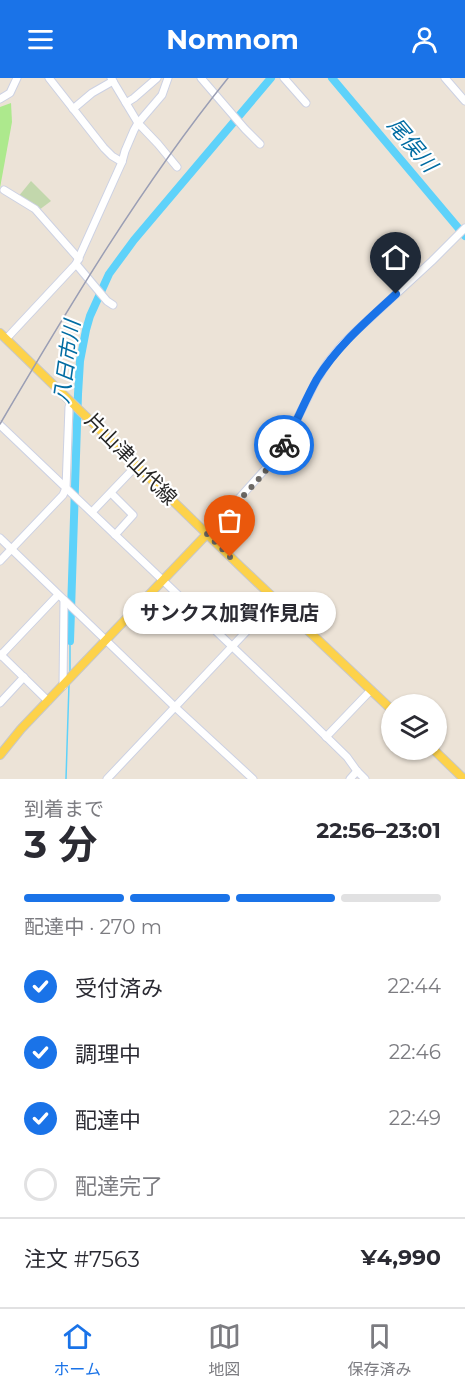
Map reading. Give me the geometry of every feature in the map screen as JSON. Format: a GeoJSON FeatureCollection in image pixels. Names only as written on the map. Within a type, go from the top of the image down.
{"type":"FeatureCollection","features":[{"type":"Feature","properties":{"kind":"main road","name":"片山津山代線"},"geometry":{"type":"LineString","coordinates":[[3,336],[71,405],[84,414],[381,700]]}},
{"type":"Feature","properties":{"kind":"main road"},"geometry":{"type":"LineString","coordinates":[[0,755],[21,729],[207,534]]}},
{"type":"Feature","properties":{"kind":"main road"},"geometry":{"type":"LineString","coordinates":[[443,760],[458,777]]}},
{"type":"Feature","properties":{"kind":"street"},"geometry":{"type":"LineString","coordinates":[[0,99],[10,93],[17,78]]}},
{"type":"Feature","properties":{"kind":"street"},"geometry":{"type":"LineString","coordinates":[[49,78],[104,148],[122,162]]}},
{"type":"Feature","properties":{"kind":"street"},"geometry":{"type":"LineString","coordinates":[[126,103],[158,78],[165,86]]}},
{"type":"Feature","properties":{"kind":"street"},"geometry":{"type":"LineString","coordinates":[[3,336],[77,262],[122,162],[124,151],[138,123],[162,95],[168,78]]}},
{"type":"Feature","properties":{"kind":"street"},"geometry":{"type":"LineString","coordinates":[[201,78],[260,144]]}},
{"type":"Feature","properties":{"kind":"street"},"geometry":{"type":"LineString","coordinates":[[284,78],[306,103]]}},
{"type":"Feature","properties":{"kind":"street"},"geometry":{"type":"LineString","coordinates":[[445,78],[465,101]]}},
{"type":"Feature","properties":{"kind":"street"},"geometry":{"type":"LineString","coordinates":[[73,109],[112,80],[138,123],[177,167]]}},
{"type":"Feature","properties":{"kind":"street"},"geometry":{"type":"LineString","coordinates":[[4,190],[35,209],[95,288],[110,303]]}},
{"type":"Feature","properties":{"kind":"street"},"geometry":{"type":"LineString","coordinates":[[207,534],[277,456],[316,381],[341,346],[465,228]]}},
{"type":"Feature","properties":{"kind":"street"},"geometry":{"type":"LineString","coordinates":[[0,561],[67,489],[71,405]]}},
{"type":"Feature","properties":{"kind":"street"},"geometry":{"type":"LineString","coordinates":[[0,425],[347,757],[365,779]]}},
{"type":"Feature","properties":{"kind":"street"},"geometry":{"type":"LineString","coordinates":[[92,512],[136,466]]}},
{"type":"Feature","properties":{"kind":"street"},"geometry":{"type":"LineString","coordinates":[[111,493],[133,515],[115,535]]}},
{"type":"Feature","properties":{"kind":"street"},"geometry":{"type":"LineString","coordinates":[[0,538],[253,779]]}},
{"type":"Feature","properties":{"kind":"street"},"geometry":{"type":"LineString","coordinates":[[48,701],[0,655],[63,599]]}},
{"type":"Feature","properties":{"kind":"street"},"geometry":{"type":"LineString","coordinates":[[63,599],[64,685]]}},
{"type":"Feature","properties":{"kind":"street"},"geometry":{"type":"LineString","coordinates":[[106,779],[276,600]]}},
{"type":"Feature","properties":{"kind":"street"},"geometry":{"type":"LineString","coordinates":[[0,703],[24,677]]}},
{"type":"Feature","properties":{"kind":"street"},"geometry":{"type":"LineString","coordinates":[[326,737],[371,690]]}},
{"type":"Feature","properties":{"kind":"street"},"geometry":{"type":"LineString","coordinates":[[350,779],[357,771]]}},
{"type":"Feature","properties":{"kind":"green space"},"geometry":{"type":"Polygon","coordinates":[[[11,103],[12,122],[0,188],[0,107],[11,103]]]}},
{"type":"Feature","properties":{"kind":"green space"},"geometry":{"type":"Polygon","coordinates":[[[31,181],[51,201],[39,210],[18,197],[31,181]]]}},
{"type":"Feature","properties":{"kind":"waterway","name":"八日市川"},"geometry":{"type":"LineString","coordinates":[[70,641],[80,361],[90,316],[109,274],[134,240],[271,78]]}},
{"type":"Feature","properties":{"kind":"waterway","name":"尾俣川"},"geometry":{"type":"LineString","coordinates":[[332,78],[465,236]]}},
{"type":"Feature","properties":{"kind":"waterway"},"geometry":{"type":"LineString","coordinates":[[70,641],[70,673]]}},
{"type":"Feature","properties":{"kind":"waterway"},"geometry":{"type":"LineString","coordinates":[[66,779],[69,684]]}},
{"type":"Feature","properties":{"kind":"railway"},"geometry":{"type":"LineString","coordinates":[[0,424],[80,291],[136,204],[228,78]]}},
{"type":"Feature","properties":{"kind":"way so far"},"geometry":{"type":"LineString","coordinates":[[230,557],[207,534],[277,456],[284,445]]}},
{"type":"Feature","properties":{"kind":"place","name":"サンクス加賀作見店"},"geometry":{"type":"Point","coordinates":[230,557]}},
{"type":"Feature","properties":{"kind":"route"},"geometry":{"type":"LineString","coordinates":[[284,445],[328,362],[341,346],[396,294]]}}]}
